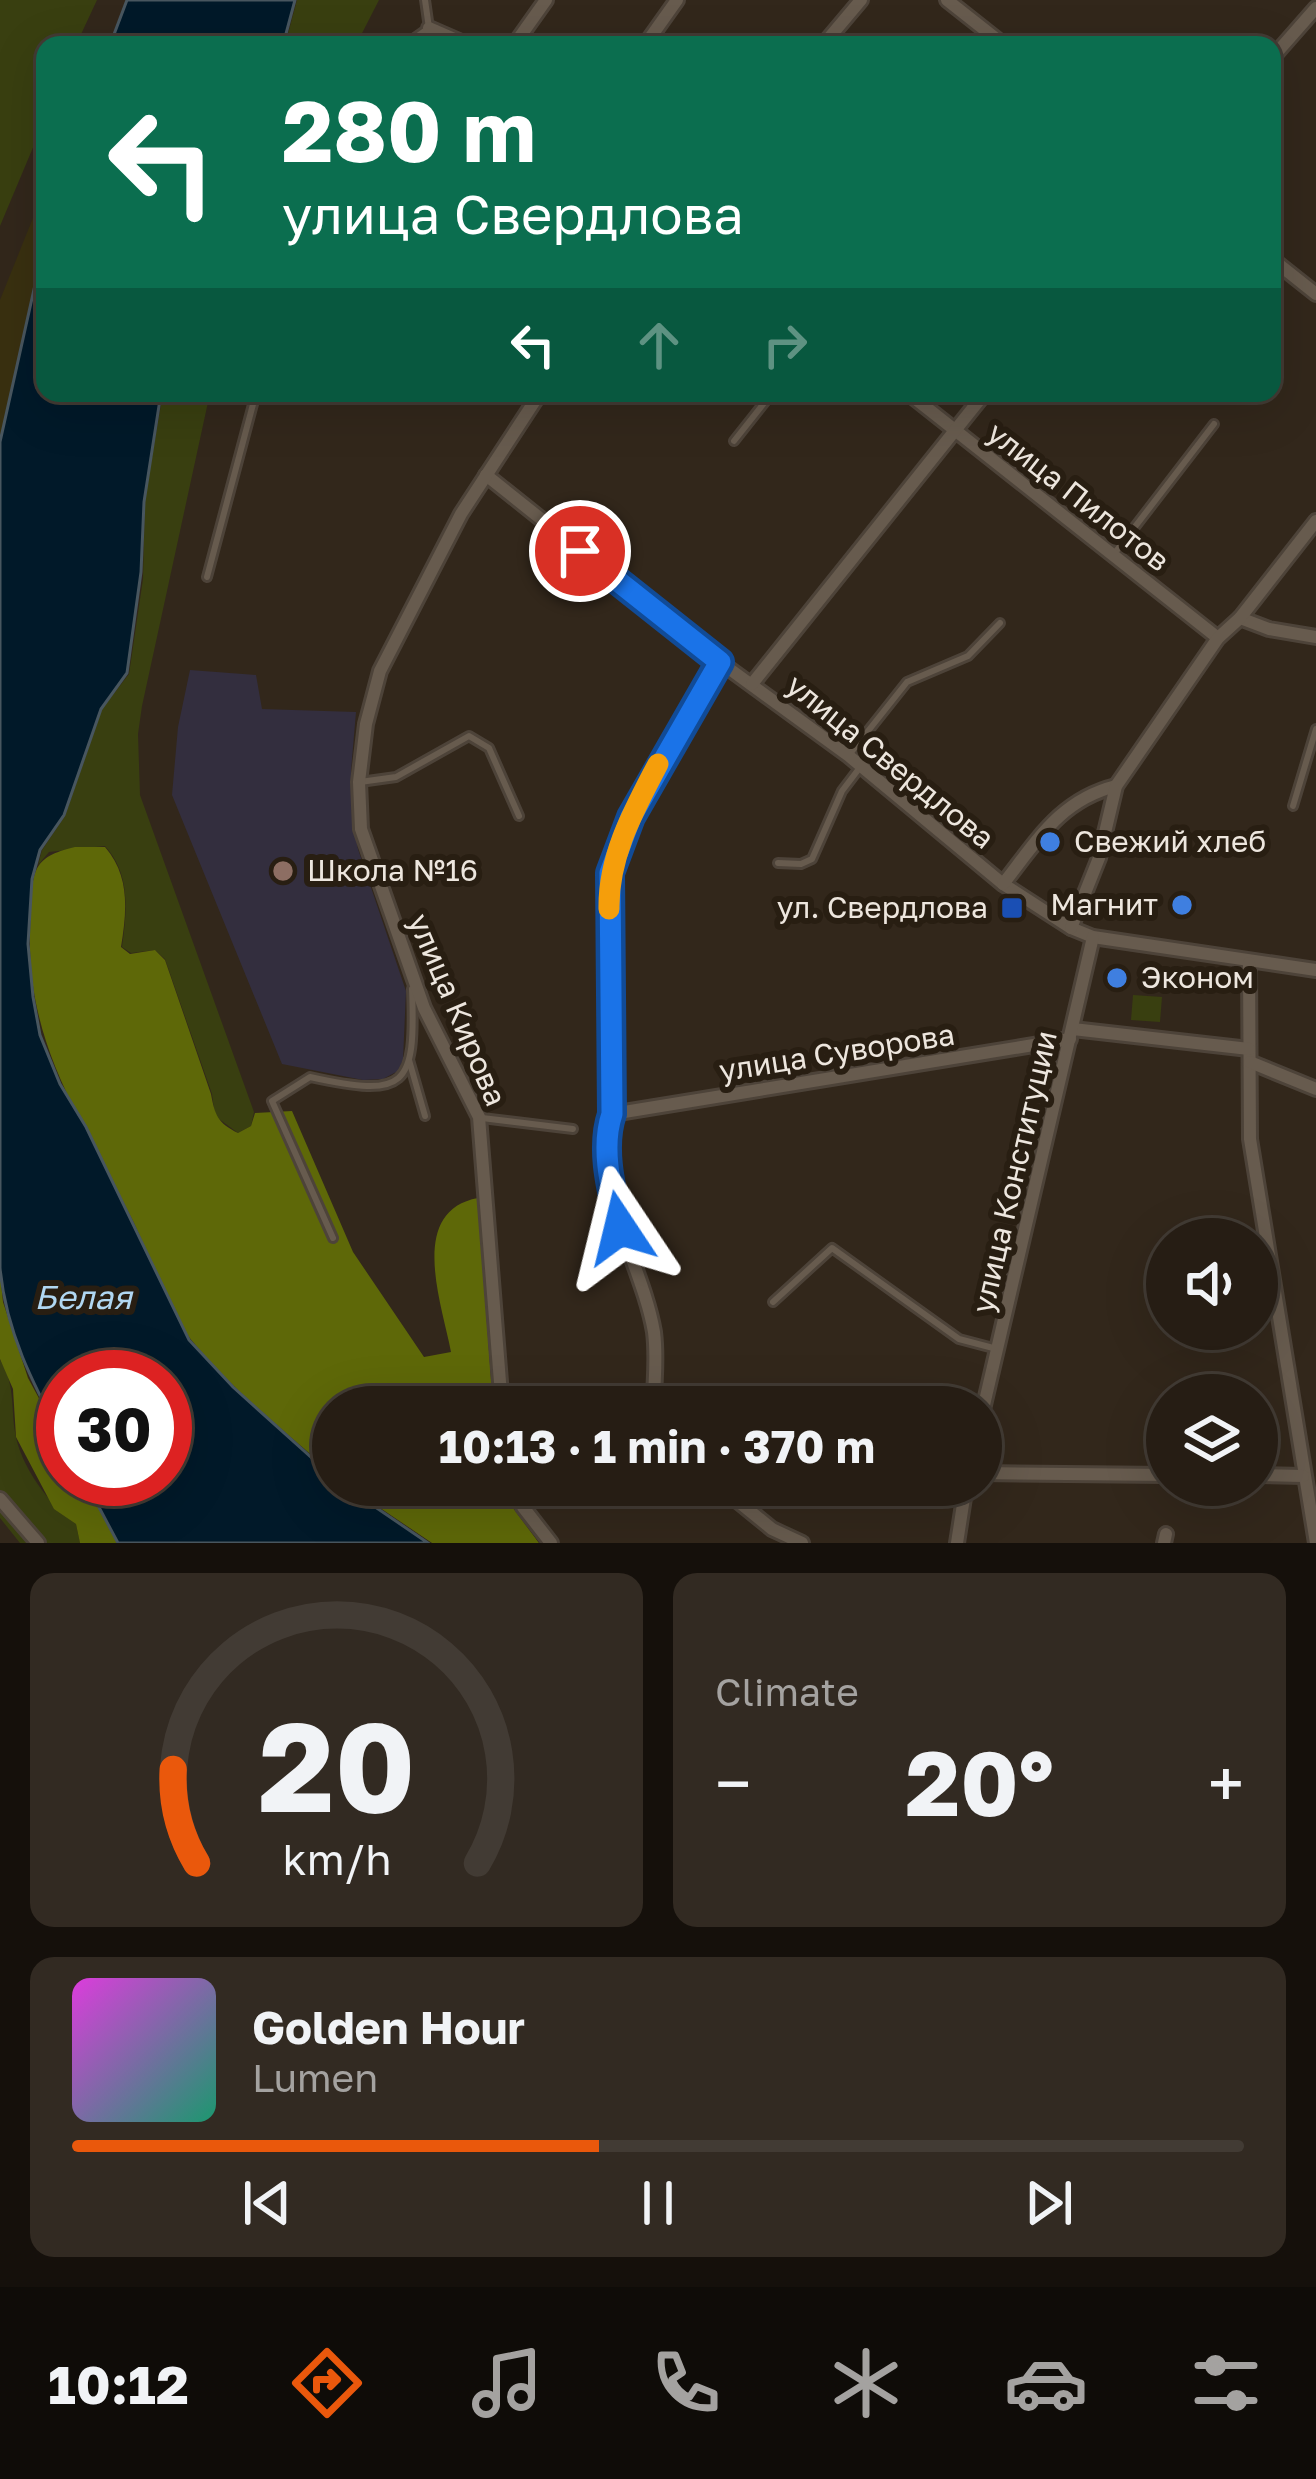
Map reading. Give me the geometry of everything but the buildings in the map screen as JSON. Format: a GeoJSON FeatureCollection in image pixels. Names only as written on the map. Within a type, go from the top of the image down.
{"type":"FeatureCollection","features":[{"type":"Feature","properties":{"kind":"street"},"geometry":{"type":"LineString","coordinates":[[520,36],[546,0]]}},
{"type":"Feature","properties":{"kind":"street"},"geometry":{"type":"LineString","coordinates":[[651,36],[677,0]]}},
{"type":"Feature","properties":{"kind":"street"},"geometry":{"type":"LineString","coordinates":[[831,36],[861,0]]}},
{"type":"Feature","properties":{"kind":"street"},"geometry":{"type":"LineString","coordinates":[[947,0],[993,36]]}},
{"type":"Feature","properties":{"kind":"street"},"geometry":{"type":"LineString","coordinates":[[1281,48],[1316,8]]}},
{"type":"Feature","properties":{"kind":"street"},"geometry":{"type":"LineString","coordinates":[[429,28],[447,36]]}},
{"type":"Feature","properties":{"kind":"street"},"geometry":{"type":"LineString","coordinates":[[1281,266],[1316,294]]}},
{"type":"Feature","properties":{"kind":"street","name":"улица Кирова"},"geometry":{"type":"LineString","coordinates":[[500,1386],[479,1117],[424,1008],[361,829],[359,782],[366,724],[380,671],[461,514],[534,402]]}},
{"type":"Feature","properties":{"kind":"street","name":"улица Пилотов"},"geometry":{"type":"LineString","coordinates":[[919,402],[1218,638]]}},
{"type":"Feature","properties":{"kind":"street"},"geometry":{"type":"LineString","coordinates":[[752,684],[978,402]]}},
{"type":"Feature","properties":{"kind":"street","name":"улица Свердлова"},"geometry":{"type":"LineString","coordinates":[[486,475],[720,662],[849,756],[1003,884],[1071,928],[1093,937],[1316,970]]}},
{"type":"Feature","properties":{"kind":"street"},"geometry":{"type":"LineString","coordinates":[[1071,928],[1099,858],[1116,786],[1218,638],[1240,618],[1316,521]]}},
{"type":"Feature","properties":{"kind":"street"},"geometry":{"type":"LineString","coordinates":[[1240,618],[1269,629],[1316,637]]}},
{"type":"Feature","properties":{"kind":"street"},"geometry":{"type":"LineString","coordinates":[[653,1386],[654,1331],[611,1187],[606,1131],[612,1114],[610,873],[631,817],[720,662]]}},
{"type":"Feature","properties":{"kind":"street"},"geometry":{"type":"LineString","coordinates":[[1003,884],[1068,806],[1092,792],[1116,786]]}},
{"type":"Feature","properties":{"kind":"street","name":"улица Конституции"},"geometry":{"type":"LineString","coordinates":[[988,1386],[1093,937]]}},
{"type":"Feature","properties":{"kind":"street"},"geometry":{"type":"LineString","coordinates":[[1249,962],[1250,1139],[1316,1543]]}},
{"type":"Feature","properties":{"kind":"street","name":"улица Суворова"},"geometry":{"type":"LineString","coordinates":[[612,1114],[1072,1034],[1250,1055],[1316,1088]]}},
{"type":"Feature","properties":{"kind":"street"},"geometry":{"type":"LineString","coordinates":[[1002,1473],[1146,1475]]}},
{"type":"Feature","properties":{"kind":"street"},"geometry":{"type":"LineString","coordinates":[[1278,1477],[1308,1481]]}},
{"type":"Feature","properties":{"kind":"street"},"geometry":{"type":"LineString","coordinates":[[0,1499],[38,1543]]}},
{"type":"Feature","properties":{"kind":"street"},"geometry":{"type":"LineString","coordinates":[[523,1506],[550,1543]]}},
{"type":"Feature","properties":{"kind":"street"},"geometry":{"type":"LineString","coordinates":[[744,1506],[772,1529],[802,1543]]}},
{"type":"Feature","properties":{"kind":"street"},"geometry":{"type":"LineString","coordinates":[[957,1543],[963,1506]]}},
{"type":"Feature","properties":{"kind":"lane"},"geometry":{"type":"LineString","coordinates":[[418,36],[429,28],[425,0]]}},
{"type":"Feature","properties":{"kind":"lane"},"geometry":{"type":"LineString","coordinates":[[207,578],[254,402]]}},
{"type":"Feature","properties":{"kind":"lane"},"geometry":{"type":"LineString","coordinates":[[734,441],[765,402]]}},
{"type":"Feature","properties":{"kind":"lane"},"geometry":{"type":"LineString","coordinates":[[1113,555],[1214,424]]}},
{"type":"Feature","properties":{"kind":"lane"},"geometry":{"type":"LineString","coordinates":[[849,756],[907,682],[968,656],[1000,623]]}},
{"type":"Feature","properties":{"kind":"lane"},"geometry":{"type":"LineString","coordinates":[[1293,806],[1316,729]]}},
{"type":"Feature","properties":{"kind":"lane"},"geometry":{"type":"LineString","coordinates":[[359,782],[396,777],[469,736],[489,748],[519,816]]}},
{"type":"Feature","properties":{"kind":"lane"},"geometry":{"type":"LineString","coordinates":[[778,863],[801,864],[812,859],[842,791],[861,766]]}},
{"type":"Feature","properties":{"kind":"lane"},"geometry":{"type":"LineString","coordinates":[[412,974],[410,1060],[425,1115]]}},
{"type":"Feature","properties":{"kind":"lane"},"geometry":{"type":"LineString","coordinates":[[333,1238],[272,1101],[310,1077],[367,1089],[385,1087],[401,1077],[410,1060]]}},
{"type":"Feature","properties":{"kind":"lane"},"geometry":{"type":"LineString","coordinates":[[479,1117],[573,1129]]}},
{"type":"Feature","properties":{"kind":"lane"},"geometry":{"type":"LineString","coordinates":[[773,1302],[832,1248],[959,1339],[997,1349]]}},
{"type":"Feature","properties":{"kind":"shaded area","name":"Школа №16"},"geometry":{"type":"Polygon","coordinates":[[[190,670],[256,675],[262,709],[356,712],[352,820],[406,991],[403,1060],[398,1071],[383,1079],[363,1080],[282,1064],[172,795],[178,727],[190,670]]]}},
{"type":"Feature","properties":{"kind":"green space"},"geometry":{"type":"Polygon","coordinates":[[[0,0],[97,0],[80,36],[36,36],[36,140],[0,226],[0,0]]]}},
{"type":"Feature","properties":{"kind":"green space"},"geometry":{"type":"Polygon","coordinates":[[[297,0],[379,0],[361,36],[287,36],[297,0]]]}},
{"type":"Feature","properties":{"kind":"green space"},"geometry":{"type":"Polygon","coordinates":[[[161,402],[208,402],[142,706],[140,795],[254,1112],[251,1126],[238,1133],[215,1116],[212,1094],[165,959],[155,950],[131,953],[122,947],[123,881],[105,846],[49,852],[38,865],[42,850],[65,816],[102,709],[129,674],[143,579],[145,498],[161,402]]]}},
{"type":"Feature","properties":{"kind":"green space"},"geometry":{"type":"Polygon","coordinates":[[[105,847],[113,858],[125,894],[121,947],[130,954],[155,950],[165,960],[218,1118],[238,1133],[251,1126],[255,1113],[292,1111],[353,1252],[424,1357],[451,1352],[437,1286],[436,1240],[456,1206],[478,1198],[491,1386],[312,1386],[312,1456],[242,1394],[193,1342],[74,1108],[45,1037],[30,957],[32,898],[37,868],[61,851],[105,847]]]}},
{"type":"Feature","properties":{"kind":"green space"},"geometry":{"type":"Polygon","coordinates":[[[1133,995],[1162,997],[1160,1022],[1131,1020],[1133,995]]]}},
{"type":"Feature","properties":{"kind":"green space"},"geometry":{"type":"Polygon","coordinates":[[[0,1272],[3,1302],[36,1393],[36,1475],[16,1437],[13,1389],[0,1359],[0,1272]]]}},
{"type":"Feature","properties":{"kind":"green space"},"geometry":{"type":"Polygon","coordinates":[[[0,1360],[10,1386],[18,1445],[36,1480],[36,1506],[56,1506],[76,1524],[80,1543],[20,1543],[0,1518],[0,1360]]]}},
{"type":"Feature","properties":{"kind":"green space"},"geometry":{"type":"Polygon","coordinates":[[[97,1506],[117,1543],[80,1543],[76,1524],[54,1509],[97,1506]]]}},
{"type":"Feature","properties":{"kind":"green space"},"geometry":{"type":"Polygon","coordinates":[[[377,1506],[512,1506],[539,1543],[432,1543],[377,1506]]]}},
{"type":"Feature","properties":{"kind":"sand"},"geometry":{"type":"Polygon","coordinates":[[[36,210],[36,280],[0,441],[0,300],[36,210]]]}},
{"type":"Feature","properties":{"kind":"water"},"geometry":{"type":"Polygon","coordinates":[[[127,0],[295,0],[285,36],[113,36],[127,0]]]}},
{"type":"Feature","properties":{"kind":"water","name":"Белая"},"geometry":{"type":"Polygon","coordinates":[[[36,280],[36,402],[160,402],[127,673],[101,709],[64,815],[40,850],[32,879],[28,944],[40,1035],[189,1340],[312,1458],[312,1506],[374,1506],[428,1543],[118,1543],[98,1506],[192,1506],[192,1350],[36,1350],[36,1388],[8,1314],[0,1268],[0,442],[36,280]]]}},
{"type":"Feature","properties":{"kind":"slow traffic"},"geometry":{"type":"LineString","coordinates":[[609,909],[610,873],[658,764]]}},
{"type":"Feature","properties":{"kind":"place","name":"Свежий хлеб"},"geometry":{"type":"Point","coordinates":[1050,842]}},
{"type":"Feature","properties":{"kind":"place","name":"Школа №16"},"geometry":{"type":"Point","coordinates":[283,871]}},
{"type":"Feature","properties":{"kind":"place","name":"Магнит"},"geometry":{"type":"Point","coordinates":[1182,905]}},
{"type":"Feature","properties":{"kind":"place","name":"ул. Свердлова"},"geometry":{"type":"Point","coordinates":[1012,908]}},
{"type":"Feature","properties":{"kind":"place","name":"Эконом"},"geometry":{"type":"Point","coordinates":[1117,978]}},
{"type":"Feature","properties":{"kind":"route"},"geometry":{"type":"LineString","coordinates":[[580,551],[720,662],[631,817],[610,873],[612,1114],[606,1131],[620,1228]]}}]}
